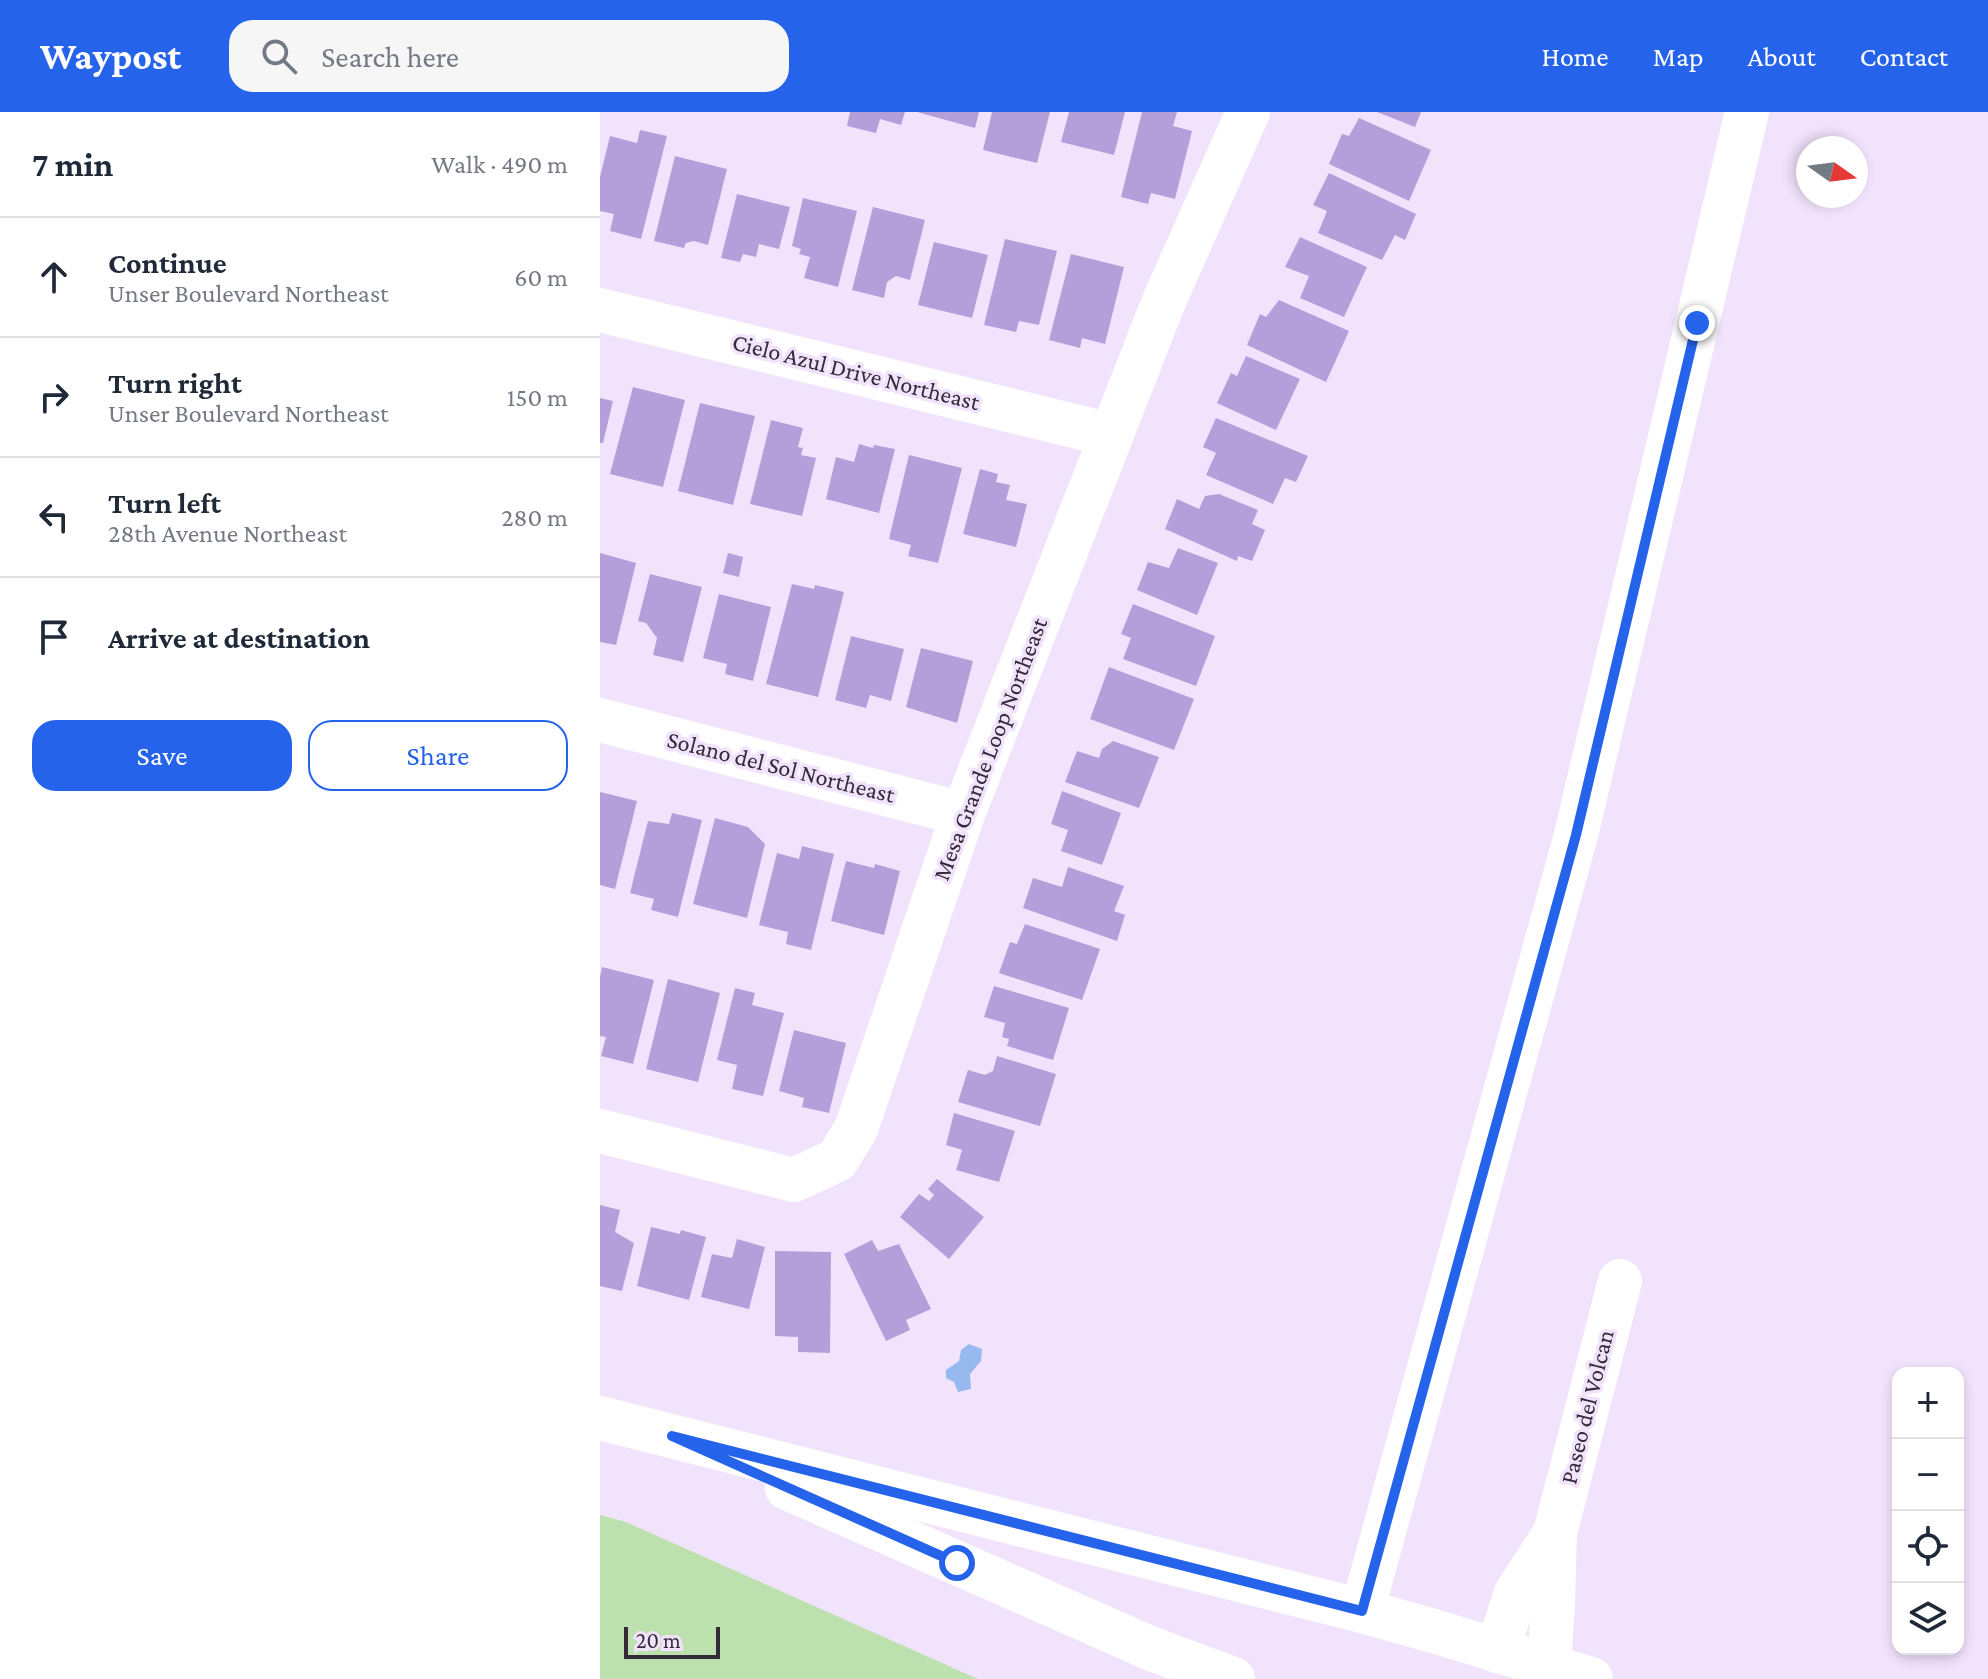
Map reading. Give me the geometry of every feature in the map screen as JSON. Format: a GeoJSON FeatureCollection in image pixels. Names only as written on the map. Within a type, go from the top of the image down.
{"type":"FeatureCollection","features":[{"type":"Feature","properties":{"kind":"street","name":"Mesa Grande Loop Northeast"},"geometry":{"type":"LineString","coordinates":[[600,1131],[794,1180],[837,1160],[856,1129],[963,814],[1111,435],[1164,301],[1248,112]]}},
{"type":"Feature","properties":{"kind":"street"},"geometry":{"type":"LineString","coordinates":[[1362,1611],[1576,835],[1747,112]]}},
{"type":"Feature","properties":{"kind":"street","name":"Cielo Azul Drive Northeast"},"geometry":{"type":"LineString","coordinates":[[600,310],[1111,435]]}},
{"type":"Feature","properties":{"kind":"street","name":"Solano del Sol Northeast"},"geometry":{"type":"LineString","coordinates":[[600,720],[963,814]]}},
{"type":"Feature","properties":{"kind":"street","name":"Paseo del Volcan"},"geometry":{"type":"LineString","coordinates":[[1547,1672],[1555,1533],[1620,1281]]}},
{"type":"Feature","properties":{"kind":"street"},"geometry":{"type":"LineString","coordinates":[[600,1418],[1362,1611],[1437,1632],[1493,1665],[1591,1679]]}},
{"type":"Feature","properties":{"kind":"street"},"geometry":{"type":"LineString","coordinates":[[672,1436],[1152,1649],[1233,1679]]}},
{"type":"Feature","properties":{"kind":"street","name":"Paseo del Volcan"},"geometry":{"type":"LineString","coordinates":[[1493,1665],[1516,1593],[1555,1533]]}},
{"type":"Feature","properties":{"kind":"green space"},"geometry":{"type":"Polygon","coordinates":[[[600,1515],[626,1522],[978,1679],[600,1679],[600,1515]]]}},
{"type":"Feature","properties":{"kind":"water"},"geometry":{"type":"Polygon","coordinates":[[[969,1344],[982,1349],[981,1361],[970,1374],[971,1389],[958,1392],[954,1382],[946,1378],[946,1370],[959,1361],[961,1350],[969,1344]]]}},
{"type":"Feature","properties":{"kind":"building"},"geometry":{"type":"Polygon","coordinates":[[[850,112],[905,112],[901,125],[880,119],[876,133],[847,126],[850,112]]]}},
{"type":"Feature","properties":{"kind":"building"},"geometry":{"type":"Polygon","coordinates":[[[917,112],[979,112],[975,128],[917,112]]]}},
{"type":"Feature","properties":{"kind":"building"},"geometry":{"type":"Polygon","coordinates":[[[992,112],[1050,112],[1037,163],[983,150],[992,112]]]}},
{"type":"Feature","properties":{"kind":"building"},"geometry":{"type":"Polygon","coordinates":[[[1069,112],[1125,112],[1114,155],[1061,142],[1069,112]]]}},
{"type":"Feature","properties":{"kind":"building"},"geometry":{"type":"Polygon","coordinates":[[[1142,112],[1177,112],[1173,126],[1192,131],[1175,199],[1151,193],[1148,204],[1121,197],[1142,112]]]}},
{"type":"Feature","properties":{"kind":"building"},"geometry":{"type":"Polygon","coordinates":[[[1377,112],[1421,112],[1415,127],[1377,112]]]}},
{"type":"Feature","properties":{"kind":"building"},"geometry":{"type":"Polygon","coordinates":[[[1359,118],[1431,150],[1409,201],[1329,164],[1342,134],[1349,136],[1359,118]]]}},
{"type":"Feature","properties":{"kind":"building"},"geometry":{"type":"Polygon","coordinates":[[[640,130],[667,136],[641,239],[610,231],[614,214],[600,211],[600,177],[610,136],[637,143],[640,130]]]}},
{"type":"Feature","properties":{"kind":"building"},"geometry":{"type":"Polygon","coordinates":[[[675,156],[727,169],[708,245],[694,241],[686,243],[684,248],[654,241],[675,156]]]}},
{"type":"Feature","properties":{"kind":"building"},"geometry":{"type":"Polygon","coordinates":[[[1329,173],[1416,214],[1405,240],[1395,235],[1382,260],[1318,233],[1327,211],[1313,205],[1329,173]]]}},
{"type":"Feature","properties":{"kind":"building"},"geometry":{"type":"Polygon","coordinates":[[[737,194],[790,207],[779,249],[759,244],[756,257],[743,254],[740,262],[721,258],[737,194]]]}},
{"type":"Feature","properties":{"kind":"building"},"geometry":{"type":"Polygon","coordinates":[[[803,198],[857,211],[838,287],[804,278],[810,257],[799,254],[801,249],[792,246],[803,198]]]}},
{"type":"Feature","properties":{"kind":"building"},"geometry":{"type":"Polygon","coordinates":[[[873,207],[925,220],[910,280],[896,276],[887,282],[884,298],[852,290],[873,207]]]}},
{"type":"Feature","properties":{"kind":"building"},"geometry":{"type":"Polygon","coordinates":[[[1300,237],[1367,267],[1344,317],[1300,298],[1309,276],[1285,267],[1300,237]]]}},
{"type":"Feature","properties":{"kind":"building"},"geometry":{"type":"Polygon","coordinates":[[[1005,239],[1057,251],[1039,325],[1019,321],[1016,332],[984,325],[1005,239]]]}},
{"type":"Feature","properties":{"kind":"building"},"geometry":{"type":"Polygon","coordinates":[[[934,242],[988,255],[972,318],[918,305],[934,242]]]}},
{"type":"Feature","properties":{"kind":"building"},"geometry":{"type":"Polygon","coordinates":[[[1071,254],[1124,267],[1105,344],[1082,338],[1080,348],[1049,340],[1071,254]]]}},
{"type":"Feature","properties":{"kind":"building"},"geometry":{"type":"Polygon","coordinates":[[[1279,300],[1349,331],[1326,382],[1247,345],[1260,314],[1266,317],[1279,300]]]}},
{"type":"Feature","properties":{"kind":"building"},"geometry":{"type":"Polygon","coordinates":[[[1246,356],[1300,379],[1276,430],[1217,403],[1231,373],[1237,376],[1246,356]]]}},
{"type":"Feature","properties":{"kind":"building"},"geometry":{"type":"Polygon","coordinates":[[[633,387],[685,400],[663,487],[610,474],[633,387]]]}},
{"type":"Feature","properties":{"kind":"building"},"geometry":{"type":"Polygon","coordinates":[[[600,398],[613,401],[603,443],[600,443],[600,398]]]}},
{"type":"Feature","properties":{"kind":"building"},"geometry":{"type":"Polygon","coordinates":[[[700,403],[755,416],[733,505],[678,491],[700,403]]]}},
{"type":"Feature","properties":{"kind":"building"},"geometry":{"type":"Polygon","coordinates":[[[1216,418],[1308,456],[1296,482],[1285,478],[1273,504],[1206,475],[1216,453],[1203,447],[1216,418]]]}},
{"type":"Feature","properties":{"kind":"building"},"geometry":{"type":"Polygon","coordinates":[[[771,420],[803,428],[798,447],[803,448],[801,455],[816,458],[802,516],[750,504],[771,420]]]}},
{"type":"Feature","properties":{"kind":"building"},"geometry":{"type":"Polygon","coordinates":[[[859,444],[895,449],[879,513],[826,499],[836,457],[854,462],[859,444]]]}},
{"type":"Feature","properties":{"kind":"building"},"geometry":{"type":"Polygon","coordinates":[[[909,455],[962,468],[938,563],[908,556],[911,545],[889,539],[909,455]]]}},
{"type":"Feature","properties":{"kind":"building"},"geometry":{"type":"Polygon","coordinates":[[[980,469],[998,474],[996,482],[1010,485],[1006,500],[1027,504],[1016,547],[963,534],[980,469]]]}},
{"type":"Feature","properties":{"kind":"building"},"geometry":{"type":"Polygon","coordinates":[[[1219,494],[1258,510],[1252,524],[1265,530],[1252,561],[1238,556],[1237,561],[1165,529],[1177,499],[1199,509],[1205,496],[1219,494]]]}},
{"type":"Feature","properties":{"kind":"building"},"geometry":{"type":"Polygon","coordinates":[[[1178,548],[1218,563],[1197,615],[1137,590],[1148,562],[1169,568],[1178,548]]]}},
{"type":"Feature","properties":{"kind":"building"},"geometry":{"type":"Polygon","coordinates":[[[600,553],[636,563],[616,645],[600,642],[600,553]]]}},
{"type":"Feature","properties":{"kind":"building"},"geometry":{"type":"Polygon","coordinates":[[[728,553],[743,557],[739,577],[723,573],[728,553]]]}},
{"type":"Feature","properties":{"kind":"building"},"geometry":{"type":"Polygon","coordinates":[[[650,574],[702,587],[683,662],[653,655],[657,638],[646,623],[638,621],[650,574]]]}},
{"type":"Feature","properties":{"kind":"building"},"geometry":{"type":"Polygon","coordinates":[[[792,584],[814,589],[815,585],[844,592],[818,697],[766,684],[792,584]]]}},
{"type":"Feature","properties":{"kind":"building"},"geometry":{"type":"Polygon","coordinates":[[[719,594],[771,607],[753,681],[725,674],[727,664],[703,658],[719,594]]]}},
{"type":"Feature","properties":{"kind":"building"},"geometry":{"type":"Polygon","coordinates":[[[1133,604],[1215,636],[1196,686],[1123,659],[1131,638],[1121,634],[1133,604]]]}},
{"type":"Feature","properties":{"kind":"building"},"geometry":{"type":"Polygon","coordinates":[[[851,636],[904,649],[891,701],[870,695],[866,708],[835,700],[851,636]]]}},
{"type":"Feature","properties":{"kind":"building"},"geometry":{"type":"Polygon","coordinates":[[[921,648],[973,661],[957,723],[906,707],[921,648]]]}},
{"type":"Feature","properties":{"kind":"building"},"geometry":{"type":"Polygon","coordinates":[[[1109,667],[1194,699],[1174,750],[1090,719],[1109,667]]]}},
{"type":"Feature","properties":{"kind":"building"},"geometry":{"type":"Polygon","coordinates":[[[1113,741],[1159,757],[1139,808],[1065,782],[1077,751],[1099,758],[1102,749],[1113,741]]]}},
{"type":"Feature","properties":{"kind":"building"},"geometry":{"type":"Polygon","coordinates":[[[1062,791],[1121,813],[1102,865],[1061,851],[1068,830],[1051,824],[1062,791]]]}},
{"type":"Feature","properties":{"kind":"building"},"geometry":{"type":"Polygon","coordinates":[[[600,792],[637,801],[615,889],[600,885],[600,792]]]}},
{"type":"Feature","properties":{"kind":"building"},"geometry":{"type":"Polygon","coordinates":[[[672,813],[702,820],[678,917],[651,910],[654,899],[630,893],[648,821],[669,824],[672,813]]]}},
{"type":"Feature","properties":{"kind":"building"},"geometry":{"type":"Polygon","coordinates":[[[715,818],[748,827],[765,844],[747,918],[693,904],[715,818]]]}},
{"type":"Feature","properties":{"kind":"building"},"geometry":{"type":"Polygon","coordinates":[[[802,846],[834,854],[811,950],[786,944],[788,932],[759,925],[777,853],[799,859],[802,846]]]}},
{"type":"Feature","properties":{"kind":"building"},"geometry":{"type":"Polygon","coordinates":[[[846,861],[900,871],[884,935],[831,921],[846,861]]]}},
{"type":"Feature","properties":{"kind":"building"},"geometry":{"type":"Polygon","coordinates":[[[1068,867],[1124,886],[1114,911],[1125,915],[1117,941],[1023,908],[1033,878],[1062,887],[1068,867]]]}},
{"type":"Feature","properties":{"kind":"building"},"geometry":{"type":"Polygon","coordinates":[[[1025,924],[1100,949],[1082,1000],[999,973],[1010,942],[1017,944],[1025,924]]]}},
{"type":"Feature","properties":{"kind":"building"},"geometry":{"type":"Polygon","coordinates":[[[602,967],[654,980],[633,1064],[601,1056],[606,1037],[600,1036],[602,967]]]}},
{"type":"Feature","properties":{"kind":"building"},"geometry":{"type":"Polygon","coordinates":[[[668,979],[720,993],[698,1082],[646,1069],[668,979]]]}},
{"type":"Feature","properties":{"kind":"building"},"geometry":{"type":"Polygon","coordinates":[[[994,986],[1069,1008],[1053,1060],[1007,1046],[1009,1039],[1002,1037],[1005,1023],[984,1017],[994,986]]]}},
{"type":"Feature","properties":{"kind":"building"},"geometry":{"type":"Polygon","coordinates":[[[735,988],[755,993],[752,1005],[784,1013],[763,1096],[732,1089],[737,1065],[717,1060],[735,988]]]}},
{"type":"Feature","properties":{"kind":"building"},"geometry":{"type":"Polygon","coordinates":[[[794,1030],[846,1043],[829,1113],[802,1107],[804,1098],[779,1091],[794,1030]]]}},
{"type":"Feature","properties":{"kind":"building"},"geometry":{"type":"Polygon","coordinates":[[[997,1056],[1056,1074],[1040,1126],[958,1102],[968,1070],[985,1075],[993,1071],[997,1056]]]}},
{"type":"Feature","properties":{"kind":"building"},"geometry":{"type":"Polygon","coordinates":[[[954,1113],[1015,1131],[999,1182],[956,1170],[962,1150],[946,1145],[954,1113]]]}},
{"type":"Feature","properties":{"kind":"building"},"geometry":{"type":"Polygon","coordinates":[[[937,1179],[984,1217],[949,1259],[900,1217],[919,1194],[929,1201],[934,1195],[928,1189],[937,1179]]]}},
{"type":"Feature","properties":{"kind":"building"},"geometry":{"type":"Polygon","coordinates":[[[600,1205],[620,1210],[615,1232],[634,1243],[622,1291],[600,1286],[600,1205]]]}},
{"type":"Feature","properties":{"kind":"building"},"geometry":{"type":"Polygon","coordinates":[[[651,1227],[680,1234],[681,1230],[706,1237],[689,1300],[637,1286],[651,1227]]]}},
{"type":"Feature","properties":{"kind":"building"},"geometry":{"type":"Polygon","coordinates":[[[737,1239],[765,1247],[749,1309],[701,1297],[712,1254],[732,1258],[737,1239]]]}},
{"type":"Feature","properties":{"kind":"building"},"geometry":{"type":"Polygon","coordinates":[[[872,1240],[878,1251],[899,1244],[931,1309],[906,1320],[910,1330],[886,1341],[844,1254],[872,1240]]]}},
{"type":"Feature","properties":{"kind":"building"},"geometry":{"type":"Polygon","coordinates":[[[775,1251],[831,1252],[830,1353],[798,1352],[798,1337],[775,1336],[775,1251]]]}},
{"type":"Feature","properties":{"kind":"route"},"geometry":{"type":"LineString","coordinates":[[957,1563],[672,1436],[1362,1611],[1576,835],[1697,323]]}}]}
